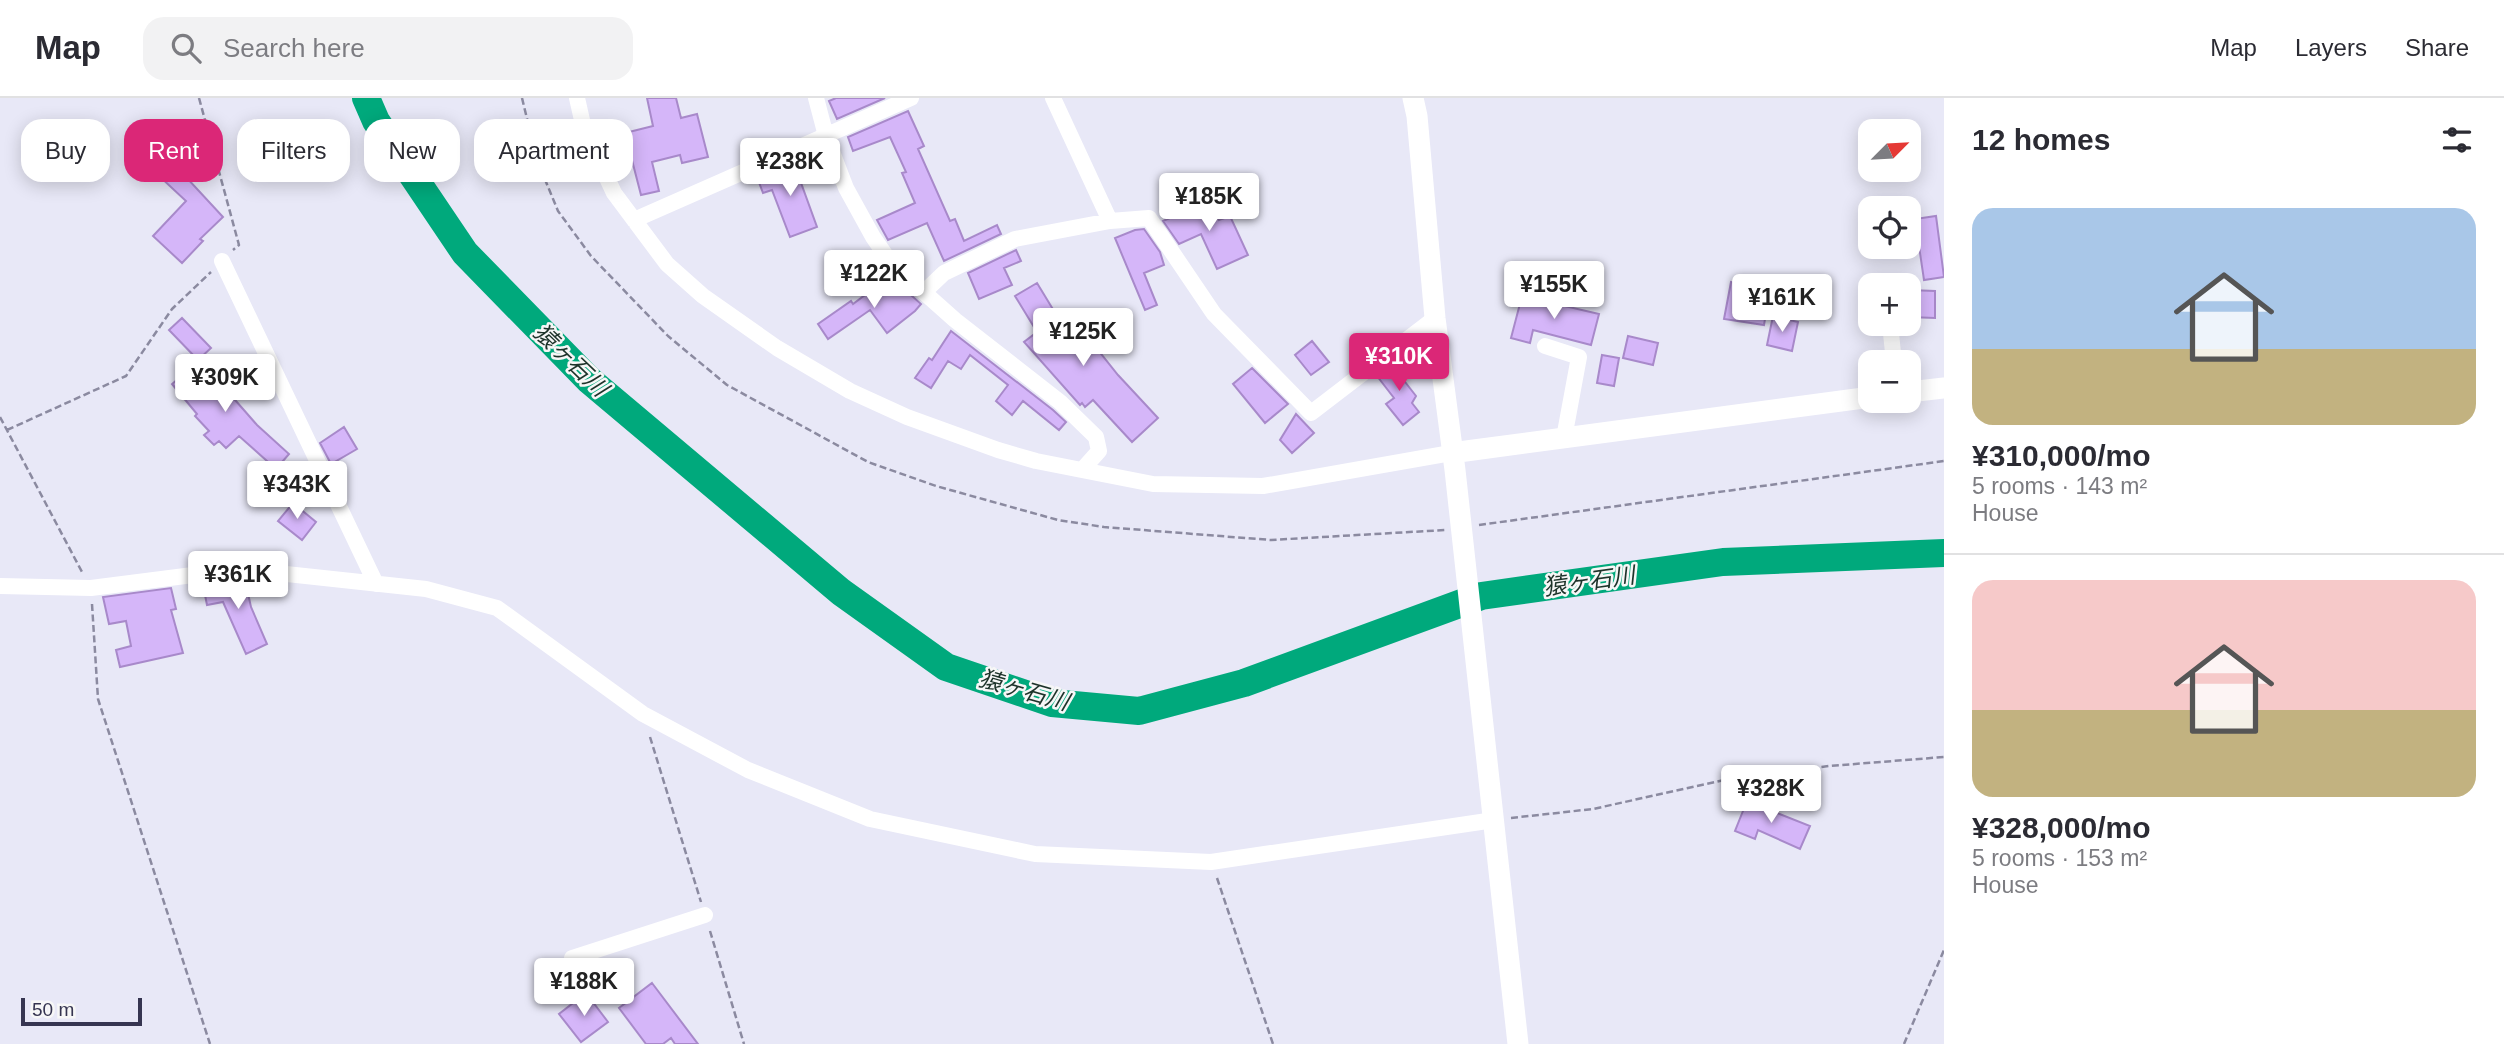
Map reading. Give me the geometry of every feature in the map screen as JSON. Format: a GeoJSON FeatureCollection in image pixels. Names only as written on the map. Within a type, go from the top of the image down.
{"type":"FeatureCollection","features":[{"type":"Feature","properties":{"kind":"street"},"geometry":{"type":"LineString","coordinates":[[578,98],[584,129],[614,193],[667,264],[703,296],[777,348],[850,391],[907,416],[998,450],[1037,461],[1153,484],[1263,486],[1453,462],[1564,438],[1858,399]]}},
{"type":"Feature","properties":{"kind":"street"},"geometry":{"type":"LineString","coordinates":[[816,98],[826,136],[846,188],[891,263],[955,320],[1060,402],[1096,437],[1099,451],[1082,470]]}},
{"type":"Feature","properties":{"kind":"street"},"geometry":{"type":"LineString","coordinates":[[634,220],[911,98]]}},
{"type":"Feature","properties":{"kind":"street"},"geometry":{"type":"LineString","coordinates":[[1052,98],[1110,221]]}},
{"type":"Feature","properties":{"kind":"street"},"geometry":{"type":"LineString","coordinates":[[1413,98],[1417,116],[1435,318],[1518,1044]]}},
{"type":"Feature","properties":{"kind":"street"},"geometry":{"type":"LineString","coordinates":[[924,292],[944,273],[1015,239],[1110,221],[1149,218],[1214,314],[1311,413],[1435,318]]}},
{"type":"Feature","properties":{"kind":"street"},"geometry":{"type":"LineString","coordinates":[[222,261],[376,584]]}},
{"type":"Feature","properties":{"kind":"street"},"geometry":{"type":"LineString","coordinates":[[1545,346],[1579,357],[1564,438]]}},
{"type":"Feature","properties":{"kind":"street"},"geometry":{"type":"LineString","coordinates":[[1921,391],[1944,388]]}},
{"type":"Feature","properties":{"kind":"street"},"geometry":{"type":"LineString","coordinates":[[0,586],[91,588],[240,569],[426,589],[497,608],[643,714],[748,770],[870,819],[1035,854],[1211,862],[1493,820]]}},
{"type":"Feature","properties":{"kind":"street"},"geometry":{"type":"LineString","coordinates":[[577,985],[572,958],[705,915]]}},
{"type":"Feature","properties":{"kind":"path"},"geometry":{"type":"LineString","coordinates":[[7,430],[127,376],[172,309],[239,245],[199,98]]}},
{"type":"Feature","properties":{"kind":"path"},"geometry":{"type":"LineString","coordinates":[[522,98],[537,160],[558,211],[591,256],[668,336],[727,385],[830,443],[868,462],[974,496]]}},
{"type":"Feature","properties":{"kind":"path"},"geometry":{"type":"LineString","coordinates":[[0,417],[91,588],[97,699],[210,1044]]}},
{"type":"Feature","properties":{"kind":"path"},"geometry":{"type":"LineString","coordinates":[[643,714],[744,1044]]}},
{"type":"Feature","properties":{"kind":"path"},"geometry":{"type":"LineString","coordinates":[[1493,820],[1593,808],[1733,778],[1829,766],[1944,757]]}},
{"type":"Feature","properties":{"kind":"path"},"geometry":{"type":"LineString","coordinates":[[1211,862],[1273,1044]]}},
{"type":"Feature","properties":{"kind":"path"},"geometry":{"type":"LineString","coordinates":[[1904,1044],[1944,950]]}},
{"type":"Feature","properties":{"kind":"building"},"geometry":{"type":"Polygon","coordinates":[[[647,98],[676,98],[681,118],[697,114],[708,157],[682,163],[680,155],[652,162],[659,191],[641,195],[633,164],[633,131],[653,126],[647,98]]]}},
{"type":"Feature","properties":{"kind":"building"},"geometry":{"type":"Polygon","coordinates":[[[836,98],[885,98],[837,119],[829,101],[836,98]]]}},
{"type":"Feature","properties":{"kind":"building"},"geometry":{"type":"Polygon","coordinates":[[[908,111],[924,146],[918,149],[950,221],[955,219],[964,241],[997,225],[1001,234],[944,261],[927,223],[888,240],[877,220],[915,203],[902,173],[906,172],[890,137],[853,151],[848,137],[908,111]]]}},
{"type":"Feature","properties":{"kind":"building"},"geometry":{"type":"Polygon","coordinates":[[[797,162],[803,179],[800,180],[817,227],[790,237],[772,190],[763,193],[757,177],[797,162]]]}},
{"type":"Feature","properties":{"kind":"building"},"geometry":{"type":"Polygon","coordinates":[[[166,182],[191,182],[223,217],[200,239],[203,241],[182,263],[153,236],[186,201],[166,182]]]}},
{"type":"Feature","properties":{"kind":"building"},"geometry":{"type":"Polygon","coordinates":[[[1210,200],[1219,220],[1230,216],[1248,255],[1217,269],[1201,234],[1179,244],[1163,221],[1210,200]]]}},
{"type":"Feature","properties":{"kind":"building"},"geometry":{"type":"Polygon","coordinates":[[[1936,216],[1944,277],[1924,280],[1921,218],[1936,216]]]}},
{"type":"Feature","properties":{"kind":"building"},"geometry":{"type":"Polygon","coordinates":[[[1144,229],[1160,252],[1164,265],[1144,273],[1157,305],[1145,310],[1115,238],[1144,229]]]}},
{"type":"Feature","properties":{"kind":"building"},"geometry":{"type":"Polygon","coordinates":[[[1016,250],[1021,261],[1004,268],[1012,285],[979,299],[968,273],[1016,250]]]}},
{"type":"Feature","properties":{"kind":"building"},"geometry":{"type":"Polygon","coordinates":[[[892,278],[921,304],[915,311],[887,333],[870,310],[828,339],[818,324],[869,292],[875,300],[892,278]]]}},
{"type":"Feature","properties":{"kind":"building"},"geometry":{"type":"Polygon","coordinates":[[[1731,282],[1770,289],[1764,325],[1724,319],[1731,282]]]}},
{"type":"Feature","properties":{"kind":"building"},"geometry":{"type":"Polygon","coordinates":[[[1037,283],[1054,311],[1050,314],[1074,345],[1086,335],[1158,418],[1132,442],[1093,400],[1085,407],[1082,403],[1080,405],[1024,342],[1037,332],[1015,296],[1037,283]]]}},
{"type":"Feature","properties":{"kind":"building"},"geometry":{"type":"Polygon","coordinates":[[[1921,290],[1935,291],[1935,318],[1921,317],[1921,290]]]}},
{"type":"Feature","properties":{"kind":"building"},"geometry":{"type":"Polygon","coordinates":[[[1522,296],[1599,314],[1591,345],[1533,330],[1530,343],[1511,338],[1522,296]]]}},
{"type":"Feature","properties":{"kind":"building"},"geometry":{"type":"Polygon","coordinates":[[[1773,316],[1798,322],[1792,351],[1767,345],[1773,316]]]}},
{"type":"Feature","properties":{"kind":"building"},"geometry":{"type":"Polygon","coordinates":[[[182,318],[211,348],[198,360],[169,330],[182,318]]]}},
{"type":"Feature","properties":{"kind":"building"},"geometry":{"type":"Polygon","coordinates":[[[951,331],[1066,422],[1059,430],[1023,401],[1012,415],[996,401],[1008,385],[970,355],[961,369],[948,361],[931,388],[915,378],[929,358],[932,360],[951,331]]]}},
{"type":"Feature","properties":{"kind":"building"},"geometry":{"type":"Polygon","coordinates":[[[1628,336],[1658,343],[1653,365],[1623,358],[1628,336]]]}},
{"type":"Feature","properties":{"kind":"building"},"geometry":{"type":"Polygon","coordinates":[[[1312,341],[1329,362],[1311,375],[1295,355],[1312,341]]]}},
{"type":"Feature","properties":{"kind":"building"},"geometry":{"type":"Polygon","coordinates":[[[1602,355],[1619,358],[1614,386],[1597,383],[1602,355]]]}},
{"type":"Feature","properties":{"kind":"building"},"geometry":{"type":"Polygon","coordinates":[[[200,360],[257,425],[289,454],[276,469],[239,436],[226,448],[219,441],[214,445],[204,435],[209,431],[172,384],[200,360]]]}},
{"type":"Feature","properties":{"kind":"building"},"geometry":{"type":"Polygon","coordinates":[[[1396,361],[1406,375],[1402,378],[1416,396],[1412,403],[1419,412],[1403,425],[1386,404],[1394,398],[1377,376],[1396,361]]]}},
{"type":"Feature","properties":{"kind":"building"},"geometry":{"type":"Polygon","coordinates":[[[1252,368],[1288,404],[1265,423],[1233,384],[1252,368]]]}},
{"type":"Feature","properties":{"kind":"building"},"geometry":{"type":"Polygon","coordinates":[[[1296,414],[1314,433],[1292,453],[1280,440],[1296,414]]]}},
{"type":"Feature","properties":{"kind":"building"},"geometry":{"type":"Polygon","coordinates":[[[344,427],[357,449],[331,464],[320,443],[344,427]]]}},
{"type":"Feature","properties":{"kind":"building"},"geometry":{"type":"Polygon","coordinates":[[[293,503],[316,522],[302,540],[278,521],[293,503]]]}},
{"type":"Feature","properties":{"kind":"building"},"geometry":{"type":"Polygon","coordinates":[[[245,580],[251,607],[267,644],[246,654],[223,602],[207,605],[203,585],[245,580]]]}},
{"type":"Feature","properties":{"kind":"building"},"geometry":{"type":"Polygon","coordinates":[[[171,588],[176,609],[171,610],[183,653],[120,667],[116,650],[131,646],[126,621],[109,624],[103,597],[171,588]]]}},
{"type":"Feature","properties":{"kind":"building"},"geometry":{"type":"Polygon","coordinates":[[[1747,801],[1810,826],[1800,849],[1758,830],[1755,839],[1735,831],[1747,801]]]}},
{"type":"Feature","properties":{"kind":"building"},"geometry":{"type":"Polygon","coordinates":[[[652,983],[698,1044],[675,1044],[671,1038],[663,1044],[646,1044],[619,1008],[652,983]]]}},
{"type":"Feature","properties":{"kind":"building"},"geometry":{"type":"Polygon","coordinates":[[[586,993],[608,1022],[581,1042],[559,1014],[586,993]]]}},
{"type":"Feature","properties":{"kind":"waterway","name":"猿ヶ石川"},"geometry":{"type":"LineString","coordinates":[[366,98],[376,121],[465,253],[589,380],[841,592],[946,667],[1052,703],[1139,711],[1244,683],[1481,596],[1723,562],[1944,553]]}}]}
